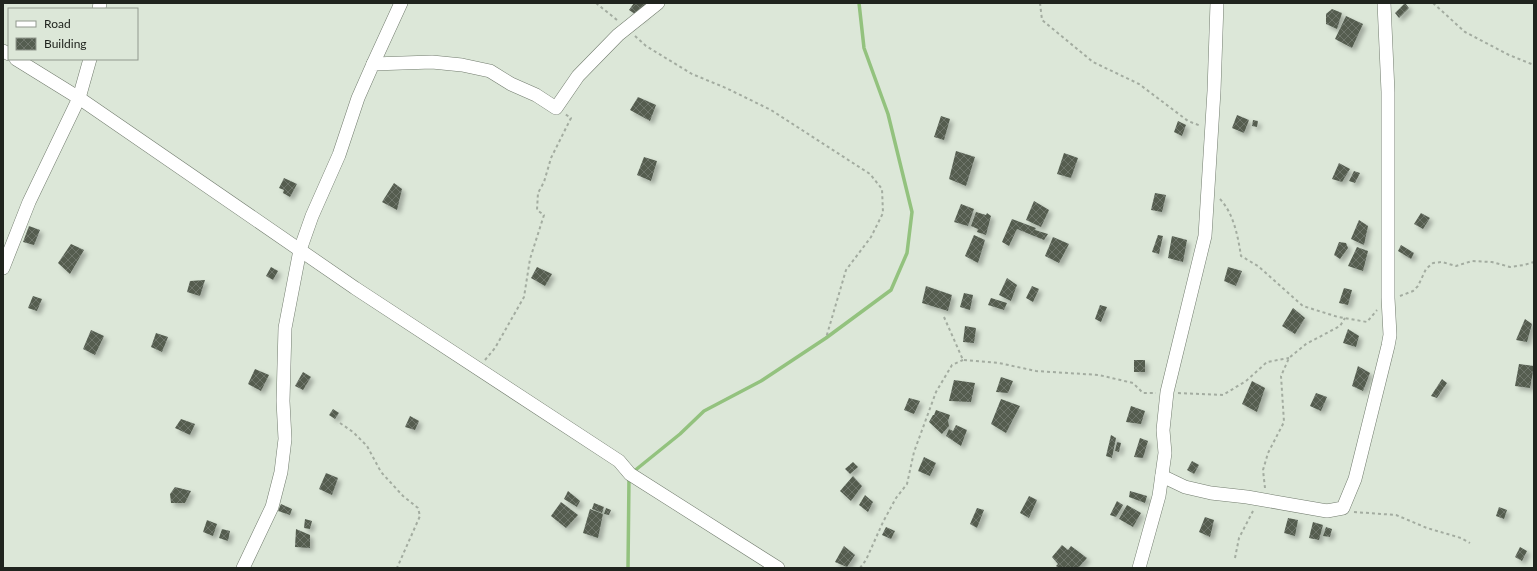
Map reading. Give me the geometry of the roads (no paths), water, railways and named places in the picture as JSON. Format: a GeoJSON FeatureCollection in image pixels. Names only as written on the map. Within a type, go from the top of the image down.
{"type":"FeatureCollection","features":[{"type":"Feature","properties":{"kind":"street"},"geometry":{"type":"LineString","coordinates":[[243,568],[272,507],[281,472],[285,439],[283,401],[285,328],[300,250],[312,216],[338,155],[358,98],[401,3]]}},
{"type":"Feature","properties":{"kind":"street"},"geometry":{"type":"LineString","coordinates":[[374,64],[432,62],[462,65],[490,71],[511,84],[536,95],[556,108],[578,76],[626,27],[658,3]]}},
{"type":"Feature","properties":{"kind":"street"},"geometry":{"type":"LineString","coordinates":[[1139,568],[1160,496],[1165,453],[1163,430],[1167,392],[1205,236],[1212,130],[1217,3]]}},
{"type":"Feature","properties":{"kind":"street"},"geometry":{"type":"LineString","coordinates":[[1162,476],[1185,487],[1211,494],[1247,497],[1327,511],[1343,508],[1355,479],[1390,335],[1388,298],[1388,92],[1384,3]]}},
{"type":"Feature","properties":{"kind":"street"},"geometry":{"type":"LineString","coordinates":[[18,60],[79,98],[355,288],[619,461],[630,474],[778,568]]}},
{"type":"Feature","properties":{"kind":"street"},"geometry":{"type":"LineString","coordinates":[[3,268],[29,202],[79,98],[90,60]]}},
{"type":"Feature","properties":{"kind":"waterway"},"geometry":{"type":"LineString","coordinates":[[633,472],[680,434],[704,411],[761,381],[826,338],[891,290],[907,253],[912,212],[888,114],[864,48],[859,3]]}},
{"type":"Feature","properties":{"kind":"waterway"},"geometry":{"type":"LineString","coordinates":[[628,568],[629,478]]}}]}
